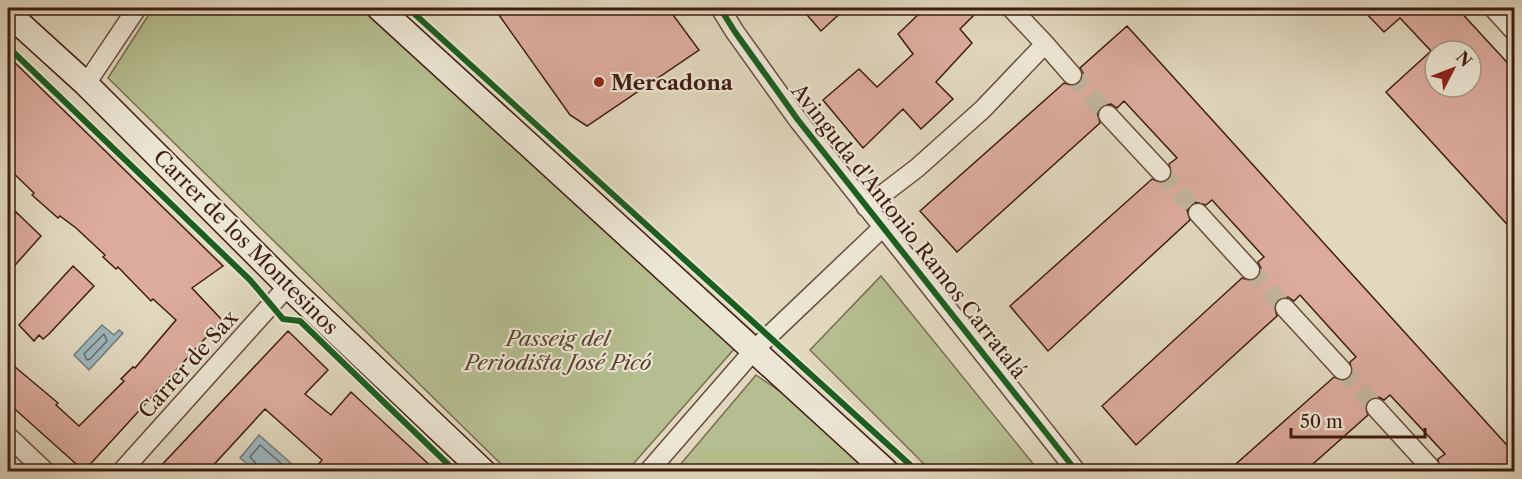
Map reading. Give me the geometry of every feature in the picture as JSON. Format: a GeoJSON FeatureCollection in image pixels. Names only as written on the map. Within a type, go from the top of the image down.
{"type":"FeatureCollection","features":[{"type":"Feature","properties":{"kind":"main road"},"geometry":{"type":"LineString","coordinates":[[379,8],[887,471]]}},
{"type":"Feature","properties":{"kind":"main road","name":"Carrer de los Montesinos"},"geometry":{"type":"LineString","coordinates":[[8,14],[86,84],[288,286],[484,471]]}},
{"type":"Feature","properties":{"kind":"street"},"geometry":{"type":"LineString","coordinates":[[86,84],[137,8]]}},
{"type":"Feature","properties":{"kind":"street","name":"Avinguda d'Antonio Ramos Carratalá"},"geometry":{"type":"LineString","coordinates":[[720,8],[735,33],[798,120],[1077,471]]}},
{"type":"Feature","properties":{"kind":"street"},"geometry":{"type":"LineString","coordinates":[[1011,8],[1072,75]]}},
{"type":"Feature","properties":{"kind":"street"},"geometry":{"type":"LineString","coordinates":[[1493,8],[1515,31]]}},
{"type":"Feature","properties":{"kind":"street"},"geometry":{"type":"LineString","coordinates":[[866,207],[917,168],[983,109],[1045,44]]}},
{"type":"Feature","properties":{"kind":"street"},"geometry":{"type":"LineString","coordinates":[[1108,115],[1161,172]]}},
{"type":"Feature","properties":{"kind":"street"},"geometry":{"type":"LineString","coordinates":[[1198,213],[1250,270]]}},
{"type":"Feature","properties":{"kind":"street"},"geometry":{"type":"LineString","coordinates":[[648,471],[754,350],[882,228]]}},
{"type":"Feature","properties":{"kind":"street","name":"Carrer de Sax"},"geometry":{"type":"LineString","coordinates":[[121,471],[288,286]]}},
{"type":"Feature","properties":{"kind":"street"},"geometry":{"type":"LineString","coordinates":[[1286,308],[1342,370]]}},
{"type":"Feature","properties":{"kind":"street"},"geometry":{"type":"LineString","coordinates":[[1376,408],[1430,467]]}},
{"type":"Feature","properties":{"kind":"street"},"geometry":{"type":"LineString","coordinates":[[8,436],[46,471]]}},
{"type":"Feature","properties":{"kind":"green space","name":"Passeig del Periodista José Picó"},"geometry":{"type":"Polygon","coordinates":[[[153,8],[361,8],[735,348],[627,471],[508,471],[108,78],[153,8]]]}},
{"type":"Feature","properties":{"kind":"green space"},"geometry":{"type":"Polygon","coordinates":[[[881,276],[1039,471],[931,471],[810,350],[881,276]]]}},
{"type":"Feature","properties":{"kind":"green space"},"geometry":{"type":"Polygon","coordinates":[[[756,375],[797,403],[873,472],[674,472],[756,375]]]}},
{"type":"Feature","properties":{"kind":"water"},"geometry":{"type":"Polygon","coordinates":[[[102,325],[114,335],[119,330],[123,333],[89,370],[74,355],[102,325]]]}},
{"type":"Feature","properties":{"kind":"water"},"geometry":{"type":"Polygon","coordinates":[[[259,435],[294,466],[289,471],[256,471],[240,458],[259,435]]]}},
{"type":"Feature","properties":{"kind":"building","name":"Mercadona"},"geometry":{"type":"Polygon","coordinates":[[[494,8],[668,8],[699,50],[587,126],[570,115],[494,8]]]}},
{"type":"Feature","properties":{"kind":"building"},"geometry":{"type":"Polygon","coordinates":[[[801,8],[846,8],[821,31],[801,8]]]}},
{"type":"Feature","properties":{"kind":"building"},"geometry":{"type":"Polygon","coordinates":[[[925,8],[981,8],[960,29],[972,43],[936,82],[953,99],[921,129],[903,109],[863,148],[823,100],[859,69],[877,87],[913,54],[898,34],[925,8]]]}},
{"type":"Feature","properties":{"kind":"building"},"geometry":{"type":"Polygon","coordinates":[[[1361,8],[1457,8],[1515,71],[1515,233],[1386,92],[1423,58],[1423,99],[1483,99],[1483,39],[1423,39],[1423,42],[1400,18],[1384,32],[1361,8]]]}},
{"type":"Feature","properties":{"kind":"building"},"geometry":{"type":"Polygon","coordinates":[[[1127,26],[1515,454],[1515,471],[1440,471],[1438,459],[1445,454],[1390,395],[1384,400],[1379,397],[1369,399],[1365,405],[1368,415],[1305,471],[1228,471],[1334,377],[1344,381],[1352,374],[1350,362],[1356,357],[1300,295],[1294,301],[1288,297],[1278,299],[1274,305],[1277,316],[1136,445],[1102,406],[1242,278],[1252,281],[1258,278],[1261,268],[1258,262],[1264,257],[1212,200],[1206,205],[1195,202],[1187,210],[1190,220],[1048,351],[1010,306],[1152,179],[1163,183],[1172,176],[1169,164],[1177,158],[1124,101],[1117,108],[1111,104],[1101,106],[1097,112],[1100,123],[957,252],[920,211],[1064,83],[1074,86],[1080,83],[1083,73],[1080,68],[1127,26]]]}},
{"type":"Feature","properties":{"kind":"building"},"geometry":{"type":"Polygon","coordinates":[[[8,56],[223,266],[192,288],[222,320],[84,471],[8,403],[8,361],[58,403],[56,405],[79,426],[124,381],[121,379],[133,367],[135,368],[176,320],[153,299],[151,301],[118,267],[116,269],[103,257],[105,255],[76,228],[60,216],[58,218],[32,195],[34,193],[8,168],[8,56]]]}},
{"type":"Feature","properties":{"kind":"building"},"geometry":{"type":"Polygon","coordinates":[[[16,212],[41,236],[8,273],[8,222],[16,212]]]}},
{"type":"Feature","properties":{"kind":"building"},"geometry":{"type":"Polygon","coordinates":[[[73,266],[94,286],[49,334],[43,339],[39,335],[34,341],[19,325],[73,266]]]}},
{"type":"Feature","properties":{"kind":"building"},"geometry":{"type":"Polygon","coordinates":[[[288,331],[328,370],[305,394],[331,415],[351,392],[436,471],[313,471],[322,460],[265,409],[208,471],[156,471],[288,331]]]}},
{"type":"Feature","properties":{"kind":"tunnel"},"geometry":{"type":"LineString","coordinates":[[1072,75],[1108,115]]}},
{"type":"Feature","properties":{"kind":"tunnel"},"geometry":{"type":"LineString","coordinates":[[1161,172],[1198,213]]}},
{"type":"Feature","properties":{"kind":"tunnel"},"geometry":{"type":"LineString","coordinates":[[1250,270],[1285,308]]}},
{"type":"Feature","properties":{"kind":"tunnel"},"geometry":{"type":"LineString","coordinates":[[1342,370],[1376,408]]}},
{"type":"Feature","properties":{"kind":"cycle path"},"geometry":{"type":"LineString","coordinates":[[408,8],[918,472]]}},
{"type":"Feature","properties":{"kind":"cycle path"},"geometry":{"type":"LineString","coordinates":[[720,8],[798,120],[1077,472]]}},
{"type":"Feature","properties":{"kind":"cycle path"},"geometry":{"type":"LineString","coordinates":[[8,47],[250,280],[283,319],[300,321],[456,472]]}},
{"type":"Feature","properties":{"kind":"place","name":"Mercadona"},"geometry":{"type":"Point","coordinates":[599,82]}}]}
